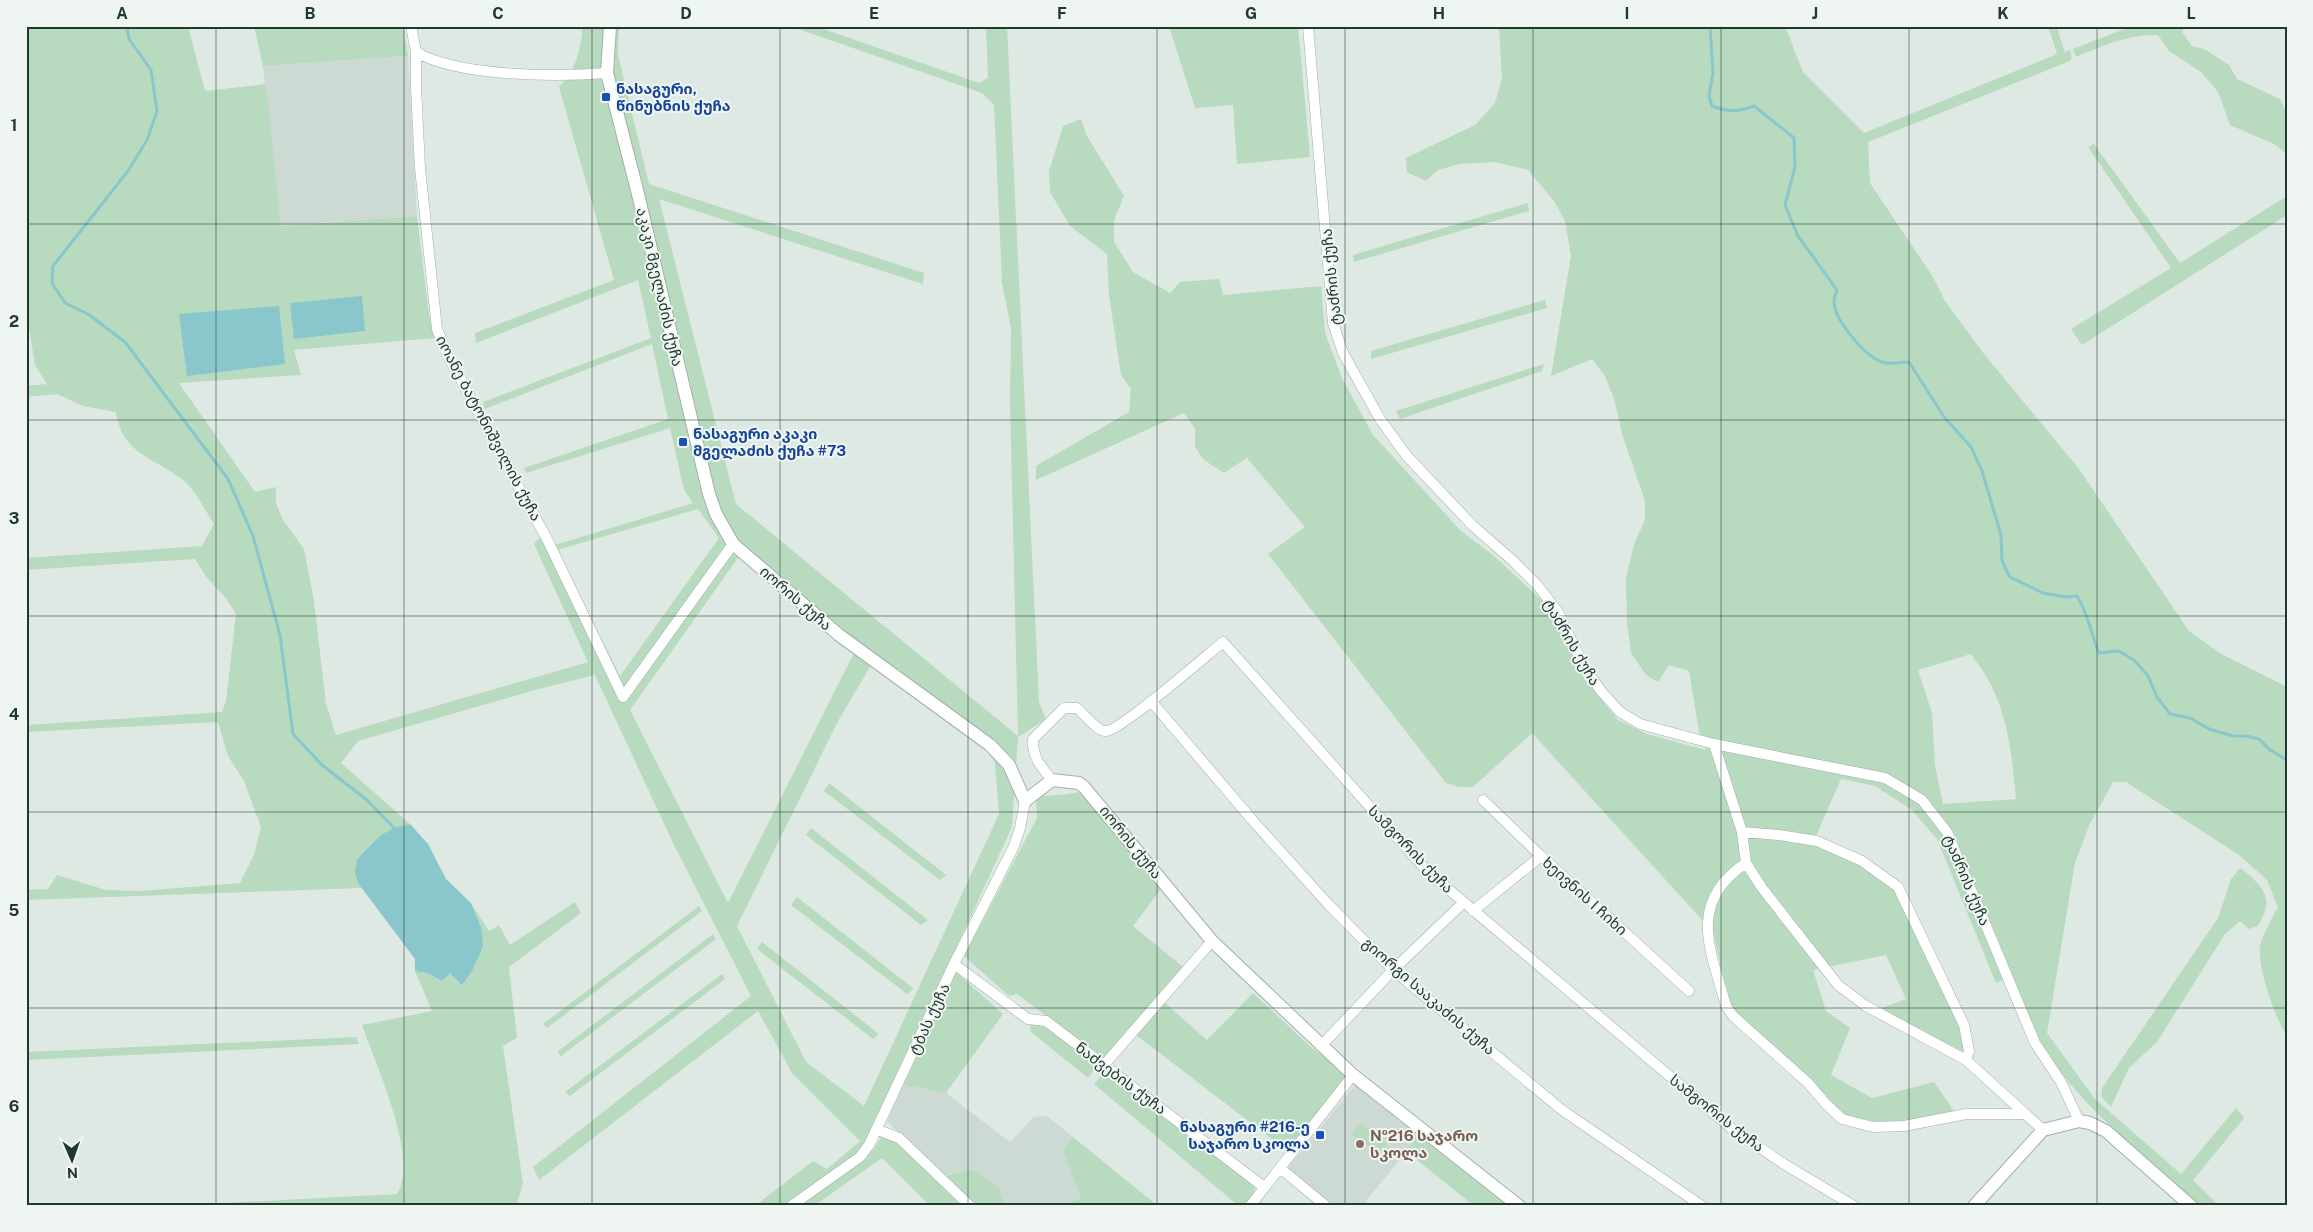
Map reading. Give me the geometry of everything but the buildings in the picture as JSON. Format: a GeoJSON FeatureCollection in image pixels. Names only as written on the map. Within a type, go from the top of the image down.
{"type":"FeatureCollection","features":[{"type":"Feature","properties":{"kind":"street","name":"იოანე ბატონიშვილის ქუჩა"},"geometry":{"type":"LineString","coordinates":[[411,26],[416,52],[420,168],[437,329],[448,356],[547,539],[623,697],[733,544]]}},
{"type":"Feature","properties":{"kind":"street","name":"აკაკი მგელაძის ქუჩა"},"geometry":{"type":"LineString","coordinates":[[610,26],[608,73],[709,494],[716,514],[733,544]]}},
{"type":"Feature","properties":{"kind":"street","name":"ტაძრის ქუჩა"},"geometry":{"type":"LineString","coordinates":[[1308,26],[1333,322],[1343,353],[1380,419],[1406,455],[1472,525],[1538,586],[1558,612],[1583,664],[1601,691],[1620,712],[1640,724],[1714,744],[1885,778],[1922,800],[1947,832],[2035,1043],[2061,1082],[2079,1121]]}},
{"type":"Feature","properties":{"kind":"street"},"geometry":{"type":"LineString","coordinates":[[416,52],[426,58],[482,70],[573,76],[608,73]]}},
{"type":"Feature","properties":{"kind":"street","name":"იორის ქუჩა"},"geometry":{"type":"LineString","coordinates":[[733,544],[839,635],[990,745],[1009,765],[1025,800]]}},
{"type":"Feature","properties":{"kind":"street","name":"სამგორის ქუჩა"},"geometry":{"type":"LineString","coordinates":[[1052,780],[1038,763],[1032,750],[1033,739],[1064,708],[1077,708],[1089,718],[1096,728],[1105,732],[1113,730],[1151,702],[1223,642],[1427,871],[1732,1128],[1784,1164],[1854,1206]]}},
{"type":"Feature","properties":{"kind":"street","name":"გიორგი სააკაძის ქუჩა"},"geometry":{"type":"LineString","coordinates":[[1151,702],[1321,897],[1393,970],[1562,1110],[1702,1206]]}},
{"type":"Feature","properties":{"kind":"street"},"geometry":{"type":"LineString","coordinates":[[1714,744],[1742,832],[1746,863],[1762,888],[1838,985],[1866,1006],[1966,1060],[2043,1130]]}},
{"type":"Feature","properties":{"kind":"street"},"geometry":{"type":"LineString","coordinates":[[1025,800],[1052,780]]}},
{"type":"Feature","properties":{"kind":"street","name":"იორის ქუჩა"},"geometry":{"type":"LineString","coordinates":[[1052,780],[1080,784],[1089,792],[1212,941],[1321,1046],[1353,1075],[1519,1206]]}},
{"type":"Feature","properties":{"kind":"street","name":"ტბას ქუჩა"},"geometry":{"type":"LineString","coordinates":[[791,1206],[860,1157],[878,1130],[954,964],[1014,846],[1020,828],[1025,800]]}},
{"type":"Feature","properties":{"kind":"street","name":"ხეივნის I ჩიხი"},"geometry":{"type":"LineString","coordinates":[[1483,800],[1541,856],[1689,991]]}},
{"type":"Feature","properties":{"kind":"street"},"geometry":{"type":"LineString","coordinates":[[1742,832],[1817,841],[1862,861],[1898,887],[1964,1025],[1970,1051],[1966,1060]]}},
{"type":"Feature","properties":{"kind":"street"},"geometry":{"type":"LineString","coordinates":[[1473,911],[1541,856]]}},
{"type":"Feature","properties":{"kind":"street"},"geometry":{"type":"LineString","coordinates":[[1746,863],[1735,870],[1724,882],[1711,904],[1707,923],[1708,936],[1726,1006],[1732,1016],[1808,1083],[1842,1119],[1873,1127],[1904,1126],[1966,1114],[2026,1114]]}},
{"type":"Feature","properties":{"kind":"street"},"geometry":{"type":"LineString","coordinates":[[1321,1046],[1393,970],[1463,903]]}},
{"type":"Feature","properties":{"kind":"street"},"geometry":{"type":"LineString","coordinates":[[1104,1065],[1212,941]]}},
{"type":"Feature","properties":{"kind":"street","name":"ნაძვების ქუჩა"},"geometry":{"type":"LineString","coordinates":[[954,964],[1028,1019],[1046,1021],[1264,1187]]}},
{"type":"Feature","properties":{"kind":"street"},"geometry":{"type":"LineString","coordinates":[[1250,1206],[1353,1075]]}},
{"type":"Feature","properties":{"kind":"street"},"geometry":{"type":"LineString","coordinates":[[1974,1206],[2043,1130],[2079,1121],[2090,1123],[2106,1131],[2190,1206]]}},
{"type":"Feature","properties":{"kind":"street"},"geometry":{"type":"LineString","coordinates":[[878,1130],[899,1138],[970,1206]]}},
{"type":"Feature","properties":{"kind":"street"},"geometry":{"type":"LineString","coordinates":[[1280,1168],[1326,1206]]}},
{"type":"Feature","properties":{"kind":"shaded area"},"geometry":{"type":"Polygon","coordinates":[[[408,56],[417,216],[281,226],[263,66],[408,56]]]}},
{"type":"Feature","properties":{"kind":"shaded area"},"geometry":{"type":"Polygon","coordinates":[[[903,1085],[946,1093],[1010,1142],[1034,1117],[1047,1116],[1073,1137],[1063,1150],[1081,1198],[1062,1206],[1006,1206],[999,1188],[971,1169],[942,1177],[887,1121],[903,1085]]]}},
{"type":"Feature","properties":{"kind":"shaded area","name":"№216 საჯარო სკოლა"},"geometry":{"type":"Polygon","coordinates":[[[1355,1085],[1419,1136],[1362,1206],[1332,1206],[1287,1169],[1355,1085]]]}},
{"type":"Feature","properties":{"kind":"green space"},"geometry":{"type":"Polygon","coordinates":[[[26,26],[188,26],[205,91],[266,84],[281,226],[417,216],[429,315],[435,338],[294,350],[301,375],[179,383],[255,492],[276,487],[276,503],[283,520],[304,549],[314,601],[326,704],[336,735],[588,662],[534,544],[547,529],[555,545],[693,503],[684,490],[670,428],[526,473],[524,468],[668,419],[652,344],[485,409],[483,402],[651,338],[638,280],[476,343],[475,333],[614,280],[559,87],[570,73],[577,59],[583,26],[619,26],[618,55],[649,184],[924,273],[923,284],[659,199],[736,504],[1018,736],[1010,402],[1011,328],[1002,283],[994,105],[982,93],[790,26],[815,26],[979,83],[988,78],[986,26],[1007,26],[1039,702],[1046,719],[1018,737],[1012,827],[880,1113],[864,1143],[873,1150],[881,1137],[894,1138],[961,1206],[930,1206],[882,1158],[814,1206],[755,1206],[813,1161],[827,1169],[860,1141],[792,1073],[758,1011],[539,1180],[533,1167],[751,996],[673,843],[595,675],[535,690],[358,741],[341,763],[410,824],[386,833],[357,859],[358,883],[362,888],[26,900],[26,890],[48,889],[57,875],[106,890],[140,891],[240,883],[254,855],[261,827],[244,781],[228,756],[218,722],[26,732],[26,725],[222,712],[226,701],[236,614],[225,597],[207,578],[195,559],[26,570],[26,558],[202,546],[214,524],[188,484],[172,472],[141,454],[125,438],[119,426],[116,412],[83,406],[57,394],[26,397],[26,386],[47,384],[35,365],[26,311],[26,26]],[[698,509],[557,550],[620,676],[719,538],[698,509]],[[740,555],[630,710],[728,903],[859,643],[740,555]],[[877,655],[838,721],[737,926],[806,1062],[864,1106],[999,814],[995,763],[975,731],[877,655]]]}},
{"type":"Feature","properties":{"kind":"green space"},"geometry":{"type":"Polygon","coordinates":[[[254,26],[403,26],[408,56],[263,66],[254,26]]]}},
{"type":"Feature","properties":{"kind":"green space"},"geometry":{"type":"Polygon","coordinates":[[[1169,26],[1298,26],[1310,157],[1237,164],[1233,105],[1195,108],[1169,26]]]}},
{"type":"Feature","properties":{"kind":"green space"},"geometry":{"type":"Polygon","coordinates":[[[1499,26],[1785,26],[1803,72],[1864,133],[2057,54],[2048,26],[2056,26],[2065,52],[2070,50],[2072,58],[2070,61],[1868,142],[1870,183],[1933,277],[1945,301],[1984,354],[2079,469],[2189,631],[2221,654],[2287,687],[2287,1035],[2277,1017],[2261,966],[2260,946],[2278,907],[2267,880],[2239,855],[2126,782],[2113,782],[2089,826],[2075,863],[2047,1033],[2095,1099],[2181,1174],[2236,1108],[2244,1118],[2193,1180],[2219,1206],[2200,1206],[2131,1145],[2087,1103],[2067,1080],[2033,1030],[2013,976],[1996,983],[1937,839],[1912,810],[1875,786],[1841,779],[1816,836],[1900,882],[1969,1029],[1974,1058],[1882,1008],[1906,999],[1886,955],[1813,970],[1826,1011],[1850,1028],[1831,1075],[1872,1098],[1934,1082],[1954,1111],[1910,1120],[1882,1122],[1853,1117],[1839,1112],[1735,1013],[1729,1002],[1710,918],[1703,921],[1532,733],[1473,787],[1459,787],[1446,783],[1268,554],[1305,527],[1247,458],[1224,473],[1204,460],[1195,447],[1195,429],[1184,413],[1036,480],[1036,466],[1129,412],[1131,389],[1121,375],[1109,295],[1107,254],[1070,226],[1050,192],[1049,171],[1063,126],[1081,119],[1087,136],[1124,196],[1114,220],[1114,242],[1133,272],[1170,293],[1180,282],[1219,279],[1223,295],[1321,286],[1325,333],[1342,378],[1373,435],[1461,531],[1494,556],[1545,603],[1558,621],[1585,680],[1618,720],[1647,734],[1706,750],[1699,732],[1689,671],[1669,665],[1658,682],[1646,675],[1631,653],[1627,624],[1626,578],[1634,544],[1645,520],[1645,501],[1622,434],[1615,402],[1605,376],[1592,359],[1551,376],[1571,256],[1565,221],[1554,201],[1528,170],[1495,162],[1460,164],[1438,170],[1426,181],[1407,172],[1406,158],[1475,125],[1495,103],[1502,79],[1499,26]],[[1971,654],[1918,670],[1932,713],[1935,765],[1943,804],[2016,799],[2009,740],[2002,711],[1990,683],[1971,654]]]}},
{"type":"Feature","properties":{"kind":"green space"},"geometry":{"type":"Polygon","coordinates":[[[2132,26],[2184,26],[2182,32],[2192,46],[2204,49],[2229,65],[2237,79],[2280,99],[2287,113],[2287,154],[2274,144],[2230,125],[2218,92],[2201,72],[2169,51],[2158,35],[2137,36],[2106,45],[2076,57],[2073,49],[2132,26]]]}},
{"type":"Feature","properties":{"kind":"green space"},"geometry":{"type":"Polygon","coordinates":[[[2094,144],[2180,263],[2287,196],[2287,215],[2082,345],[2071,329],[2171,268],[2088,147],[2094,144]]]}},
{"type":"Feature","properties":{"kind":"green space"},"geometry":{"type":"Polygon","coordinates":[[[1528,203],[1529,211],[1354,262],[1353,255],[1528,203]]]}},
{"type":"Feature","properties":{"kind":"green space"},"geometry":{"type":"Polygon","coordinates":[[[1545,300],[1547,308],[1371,359],[1371,351],[1545,300]]]}},
{"type":"Feature","properties":{"kind":"green space"},"geometry":{"type":"Polygon","coordinates":[[[1544,364],[1542,371],[1400,419],[1396,411],[1544,364]]]}},
{"type":"Feature","properties":{"kind":"green space"},"geometry":{"type":"Polygon","coordinates":[[[829,783],[946,875],[940,880],[824,791],[829,783]]]}},
{"type":"Feature","properties":{"kind":"green space"},"geometry":{"type":"Polygon","coordinates":[[[1084,792],[1162,888],[1133,926],[1183,967],[1107,1061],[1017,994],[1009,996],[964,956],[1037,818],[1036,797],[1084,792]]]}},
{"type":"Feature","properties":{"kind":"green space"},"geometry":{"type":"Polygon","coordinates":[[[811,828],[928,920],[921,925],[806,835],[811,828]]]}},
{"type":"Feature","properties":{"kind":"green space"},"geometry":{"type":"Polygon","coordinates":[[[2240,868],[2259,884],[2265,895],[2266,901],[2263,917],[2258,926],[2249,929],[2240,921],[2225,934],[2157,1042],[2129,1068],[2111,1107],[2101,1096],[2102,1088],[2218,918],[2231,879],[2240,868]]]}},
{"type":"Feature","properties":{"kind":"green space"},"geometry":{"type":"Polygon","coordinates":[[[797,897],[914,989],[907,994],[791,905],[797,897]]]}},
{"type":"Feature","properties":{"kind":"green space"},"geometry":{"type":"Polygon","coordinates":[[[575,902],[581,913],[509,967],[517,1038],[503,1046],[523,1184],[516,1206],[167,1206],[397,1194],[403,1178],[403,1158],[399,1135],[385,1086],[362,1025],[432,1011],[415,971],[427,973],[442,981],[450,973],[463,984],[481,927],[471,903],[489,931],[499,925],[510,945],[575,902]]]}},
{"type":"Feature","properties":{"kind":"green space"},"geometry":{"type":"Polygon","coordinates":[[[699,906],[702,911],[547,1028],[543,1024],[699,906]]]}},
{"type":"Feature","properties":{"kind":"green space"},"geometry":{"type":"Polygon","coordinates":[[[713,934],[716,939],[561,1056],[557,1052],[713,934]]]}},
{"type":"Feature","properties":{"kind":"green space"},"geometry":{"type":"Polygon","coordinates":[[[762,942],[879,1034],[873,1039],[757,949],[762,942]]]}},
{"type":"Feature","properties":{"kind":"green space"},"geometry":{"type":"Polygon","coordinates":[[[956,972],[1003,1014],[946,1093],[903,1085],[956,972]]]}},
{"type":"Feature","properties":{"kind":"green space"},"geometry":{"type":"Polygon","coordinates":[[[722,974],[725,979],[570,1096],[565,1092],[722,974]]]}},
{"type":"Feature","properties":{"kind":"green space"},"geometry":{"type":"Polygon","coordinates":[[[1253,993],[1312,1048],[1347,1074],[1289,1152],[1136,1035],[1164,1002],[1207,1040],[1253,993]]]}},
{"type":"Feature","properties":{"kind":"green space"},"geometry":{"type":"Polygon","coordinates":[[[1031,1024],[1044,1025],[1098,1065],[1088,1078],[1031,1032],[1031,1024]]]}},
{"type":"Feature","properties":{"kind":"green space"},"geometry":{"type":"Polygon","coordinates":[[[356,1037],[359,1044],[26,1060],[26,1052],[356,1037]]]}},
{"type":"Feature","properties":{"kind":"green space"},"geometry":{"type":"Polygon","coordinates":[[[1105,1072],[1255,1185],[1253,1194],[1249,1199],[1242,1206],[1234,1202],[1094,1084],[1105,1072]]]}},
{"type":"Feature","properties":{"kind":"green space"},"geometry":{"type":"Polygon","coordinates":[[[1361,1123],[1387,1145],[1378,1155],[1352,1134],[1361,1123]]]}},
{"type":"Feature","properties":{"kind":"green space"},"geometry":{"type":"Polygon","coordinates":[[[1419,1136],[1508,1206],[1474,1206],[1406,1151],[1419,1136]]]}},
{"type":"Feature","properties":{"kind":"green space"},"geometry":{"type":"Polygon","coordinates":[[[1073,1137],[1158,1206],[1062,1206],[1081,1198],[1063,1150],[1073,1137]]]}},
{"type":"Feature","properties":{"kind":"green space"},"geometry":{"type":"Polygon","coordinates":[[[971,1169],[999,1188],[1006,1206],[973,1206],[942,1177],[971,1169]]]}},
{"type":"Feature","properties":{"kind":"water"},"geometry":{"type":"Polygon","coordinates":[[[362,296],[365,331],[294,339],[290,303],[362,296]]]}},
{"type":"Feature","properties":{"kind":"water"},"geometry":{"type":"Polygon","coordinates":[[[279,306],[285,364],[187,376],[179,314],[279,306]]]}},
{"type":"Feature","properties":{"kind":"water"},"geometry":{"type":"Polygon","coordinates":[[[410,824],[428,844],[446,879],[471,903],[481,927],[483,946],[472,971],[462,985],[450,973],[442,981],[427,973],[415,971],[415,959],[358,883],[355,872],[357,859],[381,835],[394,828],[410,824]]]}},
{"type":"Feature","properties":{"kind":"waterway"},"geometry":{"type":"LineString","coordinates":[[127,26],[129,39],[151,70],[157,111],[147,140],[128,171],[53,266],[52,283],[65,303],[88,314],[125,342],[228,479],[253,536],[280,635],[293,734],[322,765],[367,800],[394,828]]}},
{"type":"Feature","properties":{"kind":"waterway"},"geometry":{"type":"LineString","coordinates":[[1710,26],[1713,73],[1709,96],[1712,106],[1733,110],[1754,106],[1794,138],[1795,167],[1785,205],[1798,236],[1837,290],[1834,300],[1835,309],[1839,318],[1859,345],[1867,353],[1882,362],[1909,362],[1944,417],[1971,447],[1982,471],[2001,535],[2002,561],[2010,577],[2043,593],[2065,597],[2077,596],[2084,609],[2099,653],[2119,651],[2135,661],[2148,676],[2157,697],[2170,714],[2190,718],[2209,729],[2233,736],[2259,739],[2270,750],[2287,760]]}},
{"type":"Feature","properties":{"kind":"place","name":"ნასაგური, წინუბნის ქუჩა"},"geometry":{"type":"Point","coordinates":[606,97]}},
{"type":"Feature","properties":{"kind":"place","name":"ნასაგური აკაკი მგელაძის ქუჩა #73"},"geometry":{"type":"Point","coordinates":[683,442]}},
{"type":"Feature","properties":{"kind":"place","name":"ნასაგური #216-ე საჯარო სკოლა"},"geometry":{"type":"Point","coordinates":[1320,1135]}},
{"type":"Feature","properties":{"kind":"place","name":"№216 საჯარო სკოლა"},"geometry":{"type":"Point","coordinates":[1360,1144]}}]}
